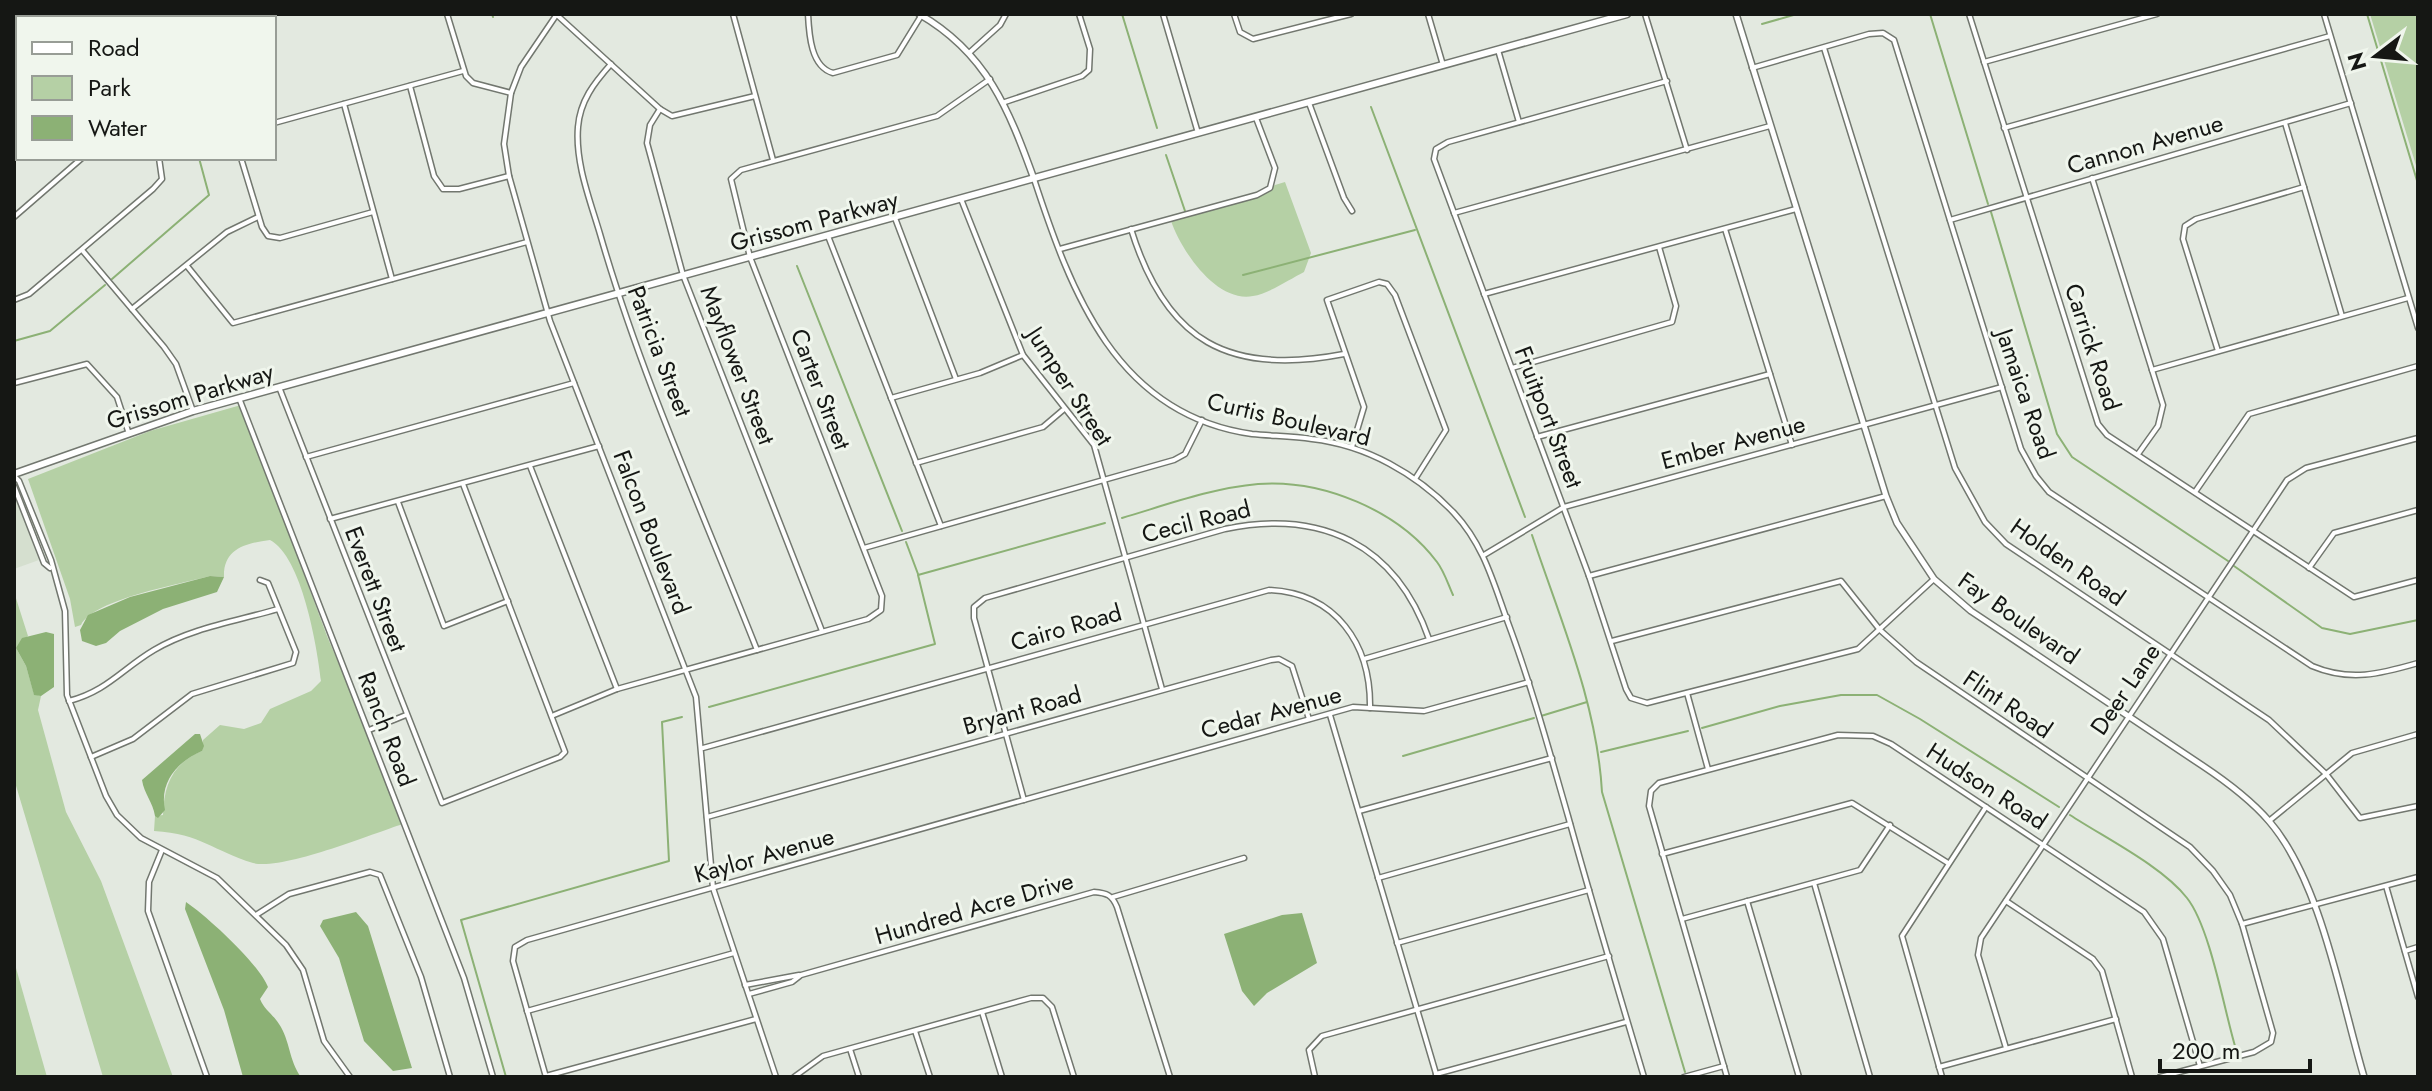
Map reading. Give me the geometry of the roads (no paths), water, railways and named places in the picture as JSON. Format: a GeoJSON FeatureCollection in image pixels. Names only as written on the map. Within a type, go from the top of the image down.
{"type":"FeatureCollection","features":[{"type":"Feature","properties":{"kind":"main road","name":"Grissom Parkway"},"geometry":{"type":"LineString","coordinates":[[14,475],[128,431],[193,411],[1627,14]]}},
{"type":"Feature","properties":{"kind":"street"},"geometry":{"type":"LineString","coordinates":[[447,14],[463,71],[473,83],[511,93]]}},
{"type":"Feature","properties":{"kind":"street"},"geometry":{"type":"LineString","coordinates":[[557,14],[660,109],[672,116],[755,96]]}},
{"type":"Feature","properties":{"kind":"street","name":"Falcon Boulevard"},"geometry":{"type":"LineString","coordinates":[[557,14],[521,67],[511,93],[504,144],[509,176],[547,313],[686,670],[700,716],[713,888],[776,1077]]}},
{"type":"Feature","properties":{"kind":"street"},"geometry":{"type":"LineString","coordinates":[[733,14],[773,160],[937,116],[990,79]]}},
{"type":"Feature","properties":{"kind":"street"},"geometry":{"type":"LineString","coordinates":[[808,14],[817,62],[823,70],[833,73],[897,55],[921,14]]}},
{"type":"Feature","properties":{"kind":"street","name":"Curtis Boulevard"},"geometry":{"type":"LineString","coordinates":[[921,14],[969,53],[1005,102],[1078,297],[1115,358],[1164,399],[1202,420],[1249,433],[1315,439],[1352,447],[1415,479],[1455,514],[1484,555],[1529,682],[1644,1077]]}},
{"type":"Feature","properties":{"kind":"street"},"geometry":{"type":"LineString","coordinates":[[969,53],[1000,25],[1006,14]]}},
{"type":"Feature","properties":{"kind":"street"},"geometry":{"type":"LineString","coordinates":[[1005,102],[1082,76],[1089,70],[1092,64],[1090,49],[1079,14]]}},
{"type":"Feature","properties":{"kind":"street"},"geometry":{"type":"LineString","coordinates":[[1163,14],[1198,133]]}},
{"type":"Feature","properties":{"kind":"street"},"geometry":{"type":"LineString","coordinates":[[1234,14],[1240,32],[1253,39],[1351,14]]}},
{"type":"Feature","properties":{"kind":"street"},"geometry":{"type":"LineString","coordinates":[[1428,14],[1443,65]]}},
{"type":"Feature","properties":{"kind":"street"},"geometry":{"type":"LineString","coordinates":[[1645,14],[1687,150]]}},
{"type":"Feature","properties":{"kind":"street","name":"Fay Boulevard"},"geometry":{"type":"LineString","coordinates":[[1736,14],[1897,523],[1934,579],[1971,611],[2235,788],[2269,821],[2290,851],[2314,905],[2363,1075]]}},
{"type":"Feature","properties":{"kind":"street","name":"Carrick Road"},"geometry":{"type":"LineString","coordinates":[[1969,14],[2098,424],[2107,435],[2354,597],[2418,580]]}},
{"type":"Feature","properties":{"kind":"street"},"geometry":{"type":"LineString","coordinates":[[1984,62],[2157,14]]}},
{"type":"Feature","properties":{"kind":"street"},"geometry":{"type":"LineString","coordinates":[[2324,14],[2418,328]]}},
{"type":"Feature","properties":{"kind":"street","name":"Jamaica Road"},"geometry":{"type":"LineString","coordinates":[[1752,68],[1869,34],[1883,33],[1894,40],[2021,449],[2049,492],[2323,671],[2371,676],[2418,663]]}},
{"type":"Feature","properties":{"kind":"street"},"geometry":{"type":"LineString","coordinates":[[2004,128],[2330,36]]}},
{"type":"Feature","properties":{"kind":"street","name":"Holden Road"},"geometry":{"type":"LineString","coordinates":[[1824,48],[1935,407],[1966,493],[1985,522],[2006,544],[2269,720],[2326,774],[2360,818],[2371,819],[2418,806]]}},
{"type":"Feature","properties":{"kind":"street"},"geometry":{"type":"LineString","coordinates":[[1498,50],[1519,122],[1667,81]]}},
{"type":"Feature","properties":{"kind":"street","name":"Patricia Street"},"geometry":{"type":"LineString","coordinates":[[611,64],[592,87],[582,106],[578,144],[617,293],[757,650]]}},
{"type":"Feature","properties":{"kind":"street"},"geometry":{"type":"LineString","coordinates":[[276,122],[463,71]]}},
{"type":"Feature","properties":{"kind":"street"},"geometry":{"type":"LineString","coordinates":[[410,86],[434,176],[443,189],[459,189],[509,176]]}},
{"type":"Feature","properties":{"kind":"street"},"geometry":{"type":"LineString","coordinates":[[344,103],[392,279]]}},
{"type":"Feature","properties":{"kind":"street"},"geometry":{"type":"LineString","coordinates":[[1309,103],[1344,198],[1352,211]]}},
{"type":"Feature","properties":{"kind":"street","name":"Cannon Avenue"},"geometry":{"type":"LineString","coordinates":[[1950,220],[2351,103]]}},
{"type":"Feature","properties":{"kind":"street","name":"Mayflower Street"},"geometry":{"type":"LineString","coordinates":[[660,109],[650,125],[647,143],[683,275],[822,631]]}},
{"type":"Feature","properties":{"kind":"street"},"geometry":{"type":"LineString","coordinates":[[1060,249],[1257,195],[1270,188],[1275,168],[1256,118]]}},
{"type":"Feature","properties":{"kind":"street","name":"Fruitport Street"},"geometry":{"type":"LineString","coordinates":[[1519,122],[1436,149],[1434,159],[1564,507],[1631,698],[1647,703],[1687,693]]}},
{"type":"Feature","properties":{"kind":"street"},"geometry":{"type":"LineString","coordinates":[[2285,123],[2342,316]]}},
{"type":"Feature","properties":{"kind":"street"},"geometry":{"type":"LineString","coordinates":[[1454,213],[1770,126]]}},
{"type":"Feature","properties":{"kind":"street"},"geometry":{"type":"LineString","coordinates":[[14,217],[80,160]]}},
{"type":"Feature","properties":{"kind":"street"},"geometry":{"type":"LineString","coordinates":[[14,300],[29,294],[162,179],[159,160]]}},
{"type":"Feature","properties":{"kind":"street"},"geometry":{"type":"LineString","coordinates":[[242,160],[258,217],[268,236],[280,238],[373,212]]}},
{"type":"Feature","properties":{"kind":"street","name":"Carter Street"},"geometry":{"type":"LineString","coordinates":[[773,160],[741,170],[731,179],[750,257],[882,596],[881,610],[868,619],[822,631]]}},
{"type":"Feature","properties":{"kind":"street"},"geometry":{"type":"LineString","coordinates":[[2092,178],[2164,415],[2138,454]]}},
{"type":"Feature","properties":{"kind":"street"},"geometry":{"type":"LineString","coordinates":[[2218,351],[2183,239],[2185,226],[2196,219],[2304,187]]}},
{"type":"Feature","properties":{"kind":"street","name":"Jumper Street"},"geometry":{"type":"LineString","coordinates":[[961,199],[1023,355],[1063,410],[1094,445],[1162,689]]}},
{"type":"Feature","properties":{"kind":"street"},"geometry":{"type":"LineString","coordinates":[[1484,294],[1796,209]]}},
{"type":"Feature","properties":{"kind":"street"},"geometry":{"type":"LineString","coordinates":[[132,309],[241,222],[258,217]]}},
{"type":"Feature","properties":{"kind":"street"},"geometry":{"type":"LineString","coordinates":[[895,218],[956,379]]}},
{"type":"Feature","properties":{"kind":"street"},"geometry":{"type":"LineString","coordinates":[[1131,229],[1151,285],[1183,323],[1216,347],[1241,357],[1275,363],[1344,354]]}},
{"type":"Feature","properties":{"kind":"street"},"geometry":{"type":"LineString","coordinates":[[1725,229],[1792,445]]}},
{"type":"Feature","properties":{"kind":"street"},"geometry":{"type":"LineString","coordinates":[[828,236],[941,526]]}},
{"type":"Feature","properties":{"kind":"street"},"geometry":{"type":"LineString","coordinates":[[187,266],[233,323],[528,242]]}},
{"type":"Feature","properties":{"kind":"street"},"geometry":{"type":"LineString","coordinates":[[1512,368],[1672,322],[1676,306],[1659,247]]}},
{"type":"Feature","properties":{"kind":"street"},"geometry":{"type":"LineString","coordinates":[[82,250],[176,364],[193,411]]}},
{"type":"Feature","properties":{"kind":"street"},"geometry":{"type":"LineString","coordinates":[[1352,447],[1364,407],[1327,300],[1379,282],[1387,284],[1395,295],[1446,430],[1415,479]]}},
{"type":"Feature","properties":{"kind":"street"},"geometry":{"type":"LineString","coordinates":[[2152,370],[2409,298]]}},
{"type":"Feature","properties":{"kind":"street"},"geometry":{"type":"LineString","coordinates":[[891,398],[1002,366],[1023,355]]}},
{"type":"Feature","properties":{"kind":"street"},"geometry":{"type":"LineString","coordinates":[[14,383],[87,364],[117,397],[128,431]]}},
{"type":"Feature","properties":{"kind":"street"},"geometry":{"type":"LineString","coordinates":[[2195,492],[2249,414],[2418,366]]}},
{"type":"Feature","properties":{"kind":"street"},"geometry":{"type":"LineString","coordinates":[[1537,437],[1770,374]]}},
{"type":"Feature","properties":{"kind":"street"},"geometry":{"type":"LineString","coordinates":[[306,457],[574,383]]}},
{"type":"Feature","properties":{"kind":"street","name":"Everett Street"},"geometry":{"type":"LineString","coordinates":[[279,387],[442,803],[560,757],[565,752],[554,715]]}},
{"type":"Feature","properties":{"kind":"street","name":"Ember Avenue"},"geometry":{"type":"LineString","coordinates":[[1484,555],[1564,507],[2002,387]]}},
{"type":"Feature","properties":{"kind":"street","name":"Ranch Road"},"geometry":{"type":"LineString","coordinates":[[239,398],[464,978],[493,1077]]}},
{"type":"Feature","properties":{"kind":"street"},"geometry":{"type":"LineString","coordinates":[[916,463],[1043,427],[1063,410]]}},
{"type":"Feature","properties":{"kind":"street"},"geometry":{"type":"LineString","coordinates":[[864,548],[1185,454],[1202,420]]}},
{"type":"Feature","properties":{"kind":"street","name":"Deer Lane"},"geometry":{"type":"LineString","coordinates":[[2006,1048],[1978,946],[2128,716],[2293,473],[2418,438]]}},
{"type":"Feature","properties":{"kind":"street"},"geometry":{"type":"LineString","coordinates":[[330,519],[599,446]]}},
{"type":"Feature","properties":{"kind":"street"},"geometry":{"type":"LineString","coordinates":[[530,466],[617,689]]}},
{"type":"Feature","properties":{"kind":"street"},"geometry":{"type":"LineString","coordinates":[[14,475],[37,524],[65,611],[69,701],[106,796],[117,815],[141,838],[217,878],[297,959],[324,1041],[350,1077]]}},
{"type":"Feature","properties":{"kind":"street"},"geometry":{"type":"LineString","coordinates":[[463,484],[554,715],[617,689],[822,631]]}},
{"type":"Feature","properties":{"kind":"street"},"geometry":{"type":"LineString","coordinates":[[14,486],[44,563],[50,568]]}},
{"type":"Feature","properties":{"kind":"street"},"geometry":{"type":"LineString","coordinates":[[1589,576],[1886,496]]}},
{"type":"Feature","properties":{"kind":"street"},"geometry":{"type":"LineString","coordinates":[[398,502],[444,626],[508,601]]}},
{"type":"Feature","properties":{"kind":"street"},"geometry":{"type":"LineString","coordinates":[[2309,568],[2334,533],[2418,510]]}},
{"type":"Feature","properties":{"kind":"street","name":"Cecil Road"},"geometry":{"type":"LineString","coordinates":[[989,667],[974,618],[974,607],[985,598],[1256,523],[1291,522],[1320,527],[1355,543],[1386,566],[1420,613],[1429,639]]}},
{"type":"Feature","properties":{"kind":"street"},"geometry":{"type":"LineString","coordinates":[[1708,769],[1687,693],[1812,658],[1848,654],[1880,630],[1934,579]]}},
{"type":"Feature","properties":{"kind":"street"},"geometry":{"type":"LineString","coordinates":[[91,757],[133,739],[192,694],[293,663],[296,652],[268,583],[260,580]]}},
{"type":"Feature","properties":{"kind":"street","name":"Flint Road"},"geometry":{"type":"LineString","coordinates":[[1612,641],[1841,581],[1880,630],[1916,662],[2190,847],[2230,895],[2242,924],[2272,1025],[2271,1042],[2254,1052],[2200,1066]]}},
{"type":"Feature","properties":{"kind":"street","name":"Cairo Road"},"geometry":{"type":"LineString","coordinates":[[703,748],[1250,594],[1288,591],[1331,610],[1355,638],[1371,685],[1370,708]]}},
{"type":"Feature","properties":{"kind":"street"},"geometry":{"type":"LineString","coordinates":[[69,701],[94,694],[152,651],[179,637],[278,609]]}},
{"type":"Feature","properties":{"kind":"street"},"geometry":{"type":"LineString","coordinates":[[1364,659],[1507,617]]}},
{"type":"Feature","properties":{"kind":"street","name":"Bryant Road"},"geometry":{"type":"LineString","coordinates":[[707,817],[1279,659],[1292,666],[1297,675],[1309,719]]}},
{"type":"Feature","properties":{"kind":"street"},"geometry":{"type":"LineString","coordinates":[[989,667],[1024,800]]}},
{"type":"Feature","properties":{"kind":"street","name":"Cedar Avenue"},"geometry":{"type":"LineString","coordinates":[[1024,800],[1353,707],[1424,711],[1529,682]]}},
{"type":"Feature","properties":{"kind":"street"},"geometry":{"type":"LineString","coordinates":[[1330,714],[1436,1076],[1628,1022]]}},
{"type":"Feature","properties":{"kind":"street"},"geometry":{"type":"LineString","coordinates":[[369,730],[406,715]]}},
{"type":"Feature","properties":{"kind":"street","name":"Hudson Road"},"geometry":{"type":"LineString","coordinates":[[1662,854],[1648,802],[1651,791],[1659,783],[1838,735],[1856,734],[1891,744],[2132,903],[2154,925],[2163,939],[2200,1066]]}},
{"type":"Feature","properties":{"kind":"street"},"geometry":{"type":"LineString","coordinates":[[2269,821],[2352,753],[2418,734]]}},
{"type":"Feature","properties":{"kind":"street"},"geometry":{"type":"LineString","coordinates":[[1359,811],[1552,758]]}},
{"type":"Feature","properties":{"kind":"street","name":"Kaylor Avenue"},"geometry":{"type":"LineString","coordinates":[[527,1011],[513,961],[515,947],[527,940],[1024,800]]}},
{"type":"Feature","properties":{"kind":"street"},"geometry":{"type":"LineString","coordinates":[[1727,1077],[1662,854],[1844,803],[1858,803],[1948,863]]}},
{"type":"Feature","properties":{"kind":"street"},"geometry":{"type":"LineString","coordinates":[[1942,1077],[1902,936],[1986,807]]}},
{"type":"Feature","properties":{"kind":"street"},"geometry":{"type":"LineString","coordinates":[[1378,878],[1570,824]]}},
{"type":"Feature","properties":{"kind":"street"},"geometry":{"type":"LineString","coordinates":[[1682,919],[1860,870],[1890,825]]}},
{"type":"Feature","properties":{"kind":"street"},"geometry":{"type":"LineString","coordinates":[[162,850],[149,882],[148,911],[207,1077]]}},
{"type":"Feature","properties":{"kind":"street","name":"Hundred Acre Drive"},"geometry":{"type":"LineString","coordinates":[[745,985],[790,974],[801,975],[1094,892],[1113,897],[1244,858]]}},
{"type":"Feature","properties":{"kind":"street"},"geometry":{"type":"LineString","coordinates":[[256,915],[289,894],[370,872],[380,875],[421,977],[450,1077]]}},
{"type":"Feature","properties":{"kind":"street"},"geometry":{"type":"LineString","coordinates":[[2242,924],[2418,877]]}},
{"type":"Feature","properties":{"kind":"street"},"geometry":{"type":"LineString","coordinates":[[1814,883],[1870,1077]]}},
{"type":"Feature","properties":{"kind":"street"},"geometry":{"type":"LineString","coordinates":[[2386,886],[2418,997]]}},
{"type":"Feature","properties":{"kind":"street"},"geometry":{"type":"LineString","coordinates":[[1397,943],[1589,890]]}},
{"type":"Feature","properties":{"kind":"street"},"geometry":{"type":"LineString","coordinates":[[1113,897],[1170,1077]]}},
{"type":"Feature","properties":{"kind":"street"},"geometry":{"type":"LineString","coordinates":[[1747,901],[1799,1077]]}},
{"type":"Feature","properties":{"kind":"street"},"geometry":{"type":"LineString","coordinates":[[2006,901],[2093,959],[2102,971],[2132,1077]]}},
{"type":"Feature","properties":{"kind":"street"},"geometry":{"type":"LineString","coordinates":[[2405,951],[2418,947]]}},
{"type":"Feature","properties":{"kind":"street"},"geometry":{"type":"LineString","coordinates":[[734,953],[527,1011],[546,1077],[757,1019]]}},
{"type":"Feature","properties":{"kind":"street"},"geometry":{"type":"LineString","coordinates":[[1315,1077],[1309,1050],[1316,1040],[1417,1008],[1609,956]]}},
{"type":"Feature","properties":{"kind":"street","name":"Hundred Acre Drive"},"geometry":{"type":"LineString","coordinates":[[749,994],[792,982],[801,975]]}},
{"type":"Feature","properties":{"kind":"street"},"geometry":{"type":"LineString","coordinates":[[794,1077],[823,1056],[1031,998],[1043,998],[1052,1007],[1074,1077]]}},
{"type":"Feature","properties":{"kind":"street"},"geometry":{"type":"LineString","coordinates":[[982,1012],[1002,1077]]}},
{"type":"Feature","properties":{"kind":"street"},"geometry":{"type":"LineString","coordinates":[[1939,1067],[2116,1019]]}},
{"type":"Feature","properties":{"kind":"street"},"geometry":{"type":"LineString","coordinates":[[915,1031],[930,1077]]}},
{"type":"Feature","properties":{"kind":"street"},"geometry":{"type":"LineString","coordinates":[[850,1049],[859,1077]]}},
{"type":"Feature","properties":{"kind":"street"},"geometry":{"type":"LineString","coordinates":[[1684,1077],[1724,1066]]}},
{"type":"Feature","properties":{"kind":"street"},"geometry":{"type":"LineString","coordinates":[[2160,1077],[2200,1066]]}},
{"type":"Feature","properties":{"kind":"water"},"geometry":{"type":"Polygon","coordinates":[[[210,576],[224,577],[217,592],[163,609],[120,631],[106,643],[96,646],[82,641],[80,630],[88,615],[130,597],[210,576]]]}},
{"type":"Feature","properties":{"kind":"water"},"geometry":{"type":"Polygon","coordinates":[[[46,632],[54,634],[54,687],[41,696],[34,695],[26,666],[16,648],[22,638],[46,632]]]}},
{"type":"Feature","properties":{"kind":"water"},"geometry":{"type":"Polygon","coordinates":[[[195,734],[200,734],[204,746],[202,751],[185,760],[172,774],[165,790],[165,810],[158,818],[142,780],[195,734]]]}},
{"type":"Feature","properties":{"kind":"water"},"geometry":{"type":"Polygon","coordinates":[[[186,902],[232,942],[263,977],[268,987],[260,999],[283,1030],[301,1077],[243,1077],[224,1010],[185,909],[186,902]]]}},
{"type":"Feature","properties":{"kind":"water"},"geometry":{"type":"Polygon","coordinates":[[[356,912],[368,926],[412,1068],[393,1071],[364,1041],[339,958],[320,926],[323,920],[356,912]]]}},
{"type":"Feature","properties":{"kind":"water"},"geometry":{"type":"Polygon","coordinates":[[[1302,913],[1317,963],[1267,993],[1254,1006],[1242,991],[1224,934],[1282,915],[1302,913]]]}},
{"type":"Feature","properties":{"kind":"waterway"},"geometry":{"type":"LineString","coordinates":[[1122,14],[1157,128]]}},
{"type":"Feature","properties":{"kind":"waterway"},"geometry":{"type":"LineString","coordinates":[[1762,24],[1797,14]]}},
{"type":"Feature","properties":{"kind":"waterway"},"geometry":{"type":"LineString","coordinates":[[1930,14],[1988,204]]}},
{"type":"Feature","properties":{"kind":"waterway"},"geometry":{"type":"LineString","coordinates":[[2367,14],[2418,184]]}},
{"type":"Feature","properties":{"kind":"waterway"},"geometry":{"type":"LineString","coordinates":[[1371,107],[1525,517]]}},
{"type":"Feature","properties":{"kind":"waterway"},"geometry":{"type":"LineString","coordinates":[[1166,155],[1185,211]]}},
{"type":"Feature","properties":{"kind":"waterway"},"geometry":{"type":"LineString","coordinates":[[112,279],[209,195],[200,160]]}},
{"type":"Feature","properties":{"kind":"waterway"},"geometry":{"type":"LineString","coordinates":[[1991,212],[2057,434],[2072,457],[2228,561]]}},
{"type":"Feature","properties":{"kind":"waterway"},"geometry":{"type":"LineString","coordinates":[[1243,275],[1415,230]]}},
{"type":"Feature","properties":{"kind":"waterway"},"geometry":{"type":"LineString","coordinates":[[797,266],[902,531]]}},
{"type":"Feature","properties":{"kind":"waterway"},"geometry":{"type":"LineString","coordinates":[[14,341],[50,331],[105,285]]}},
{"type":"Feature","properties":{"kind":"waterway"},"geometry":{"type":"LineString","coordinates":[[1122,518],[1241,486],[1282,484],[1307,487],[1357,502],[1402,527],[1437,562],[1453,595]]}},
{"type":"Feature","properties":{"kind":"waterway"},"geometry":{"type":"LineString","coordinates":[[709,707],[935,644],[918,575],[1105,523]]}},
{"type":"Feature","properties":{"kind":"waterway"},"geometry":{"type":"LineString","coordinates":[[1532,535],[1585,694],[1599,759],[1602,792],[1685,1072]]}},
{"type":"Feature","properties":{"kind":"waterway"},"geometry":{"type":"LineString","coordinates":[[906,542],[918,574]]}},
{"type":"Feature","properties":{"kind":"waterway"},"geometry":{"type":"LineString","coordinates":[[2234,566],[2322,628],[2350,634],[2418,620]]}},
{"type":"Feature","properties":{"kind":"waterway"},"geometry":{"type":"LineString","coordinates":[[1702,728],[1780,706],[1841,695],[1877,695],[2059,807]]}},
{"type":"Feature","properties":{"kind":"waterway"},"geometry":{"type":"LineString","coordinates":[[1541,716],[1587,702]]}},
{"type":"Feature","properties":{"kind":"waterway"},"geometry":{"type":"LineString","coordinates":[[506,1077],[461,920],[669,861],[662,722],[682,717]]}},
{"type":"Feature","properties":{"kind":"waterway"},"geometry":{"type":"LineString","coordinates":[[1403,756],[1534,718]]}},
{"type":"Feature","properties":{"kind":"waterway"},"geometry":{"type":"LineString","coordinates":[[1601,752],[1688,731]]}},
{"type":"Feature","properties":{"kind":"waterway"},"geometry":{"type":"LineString","coordinates":[[2070,815],[2148,864],[2187,898],[2203,928],[2235,1046]]}}]}
